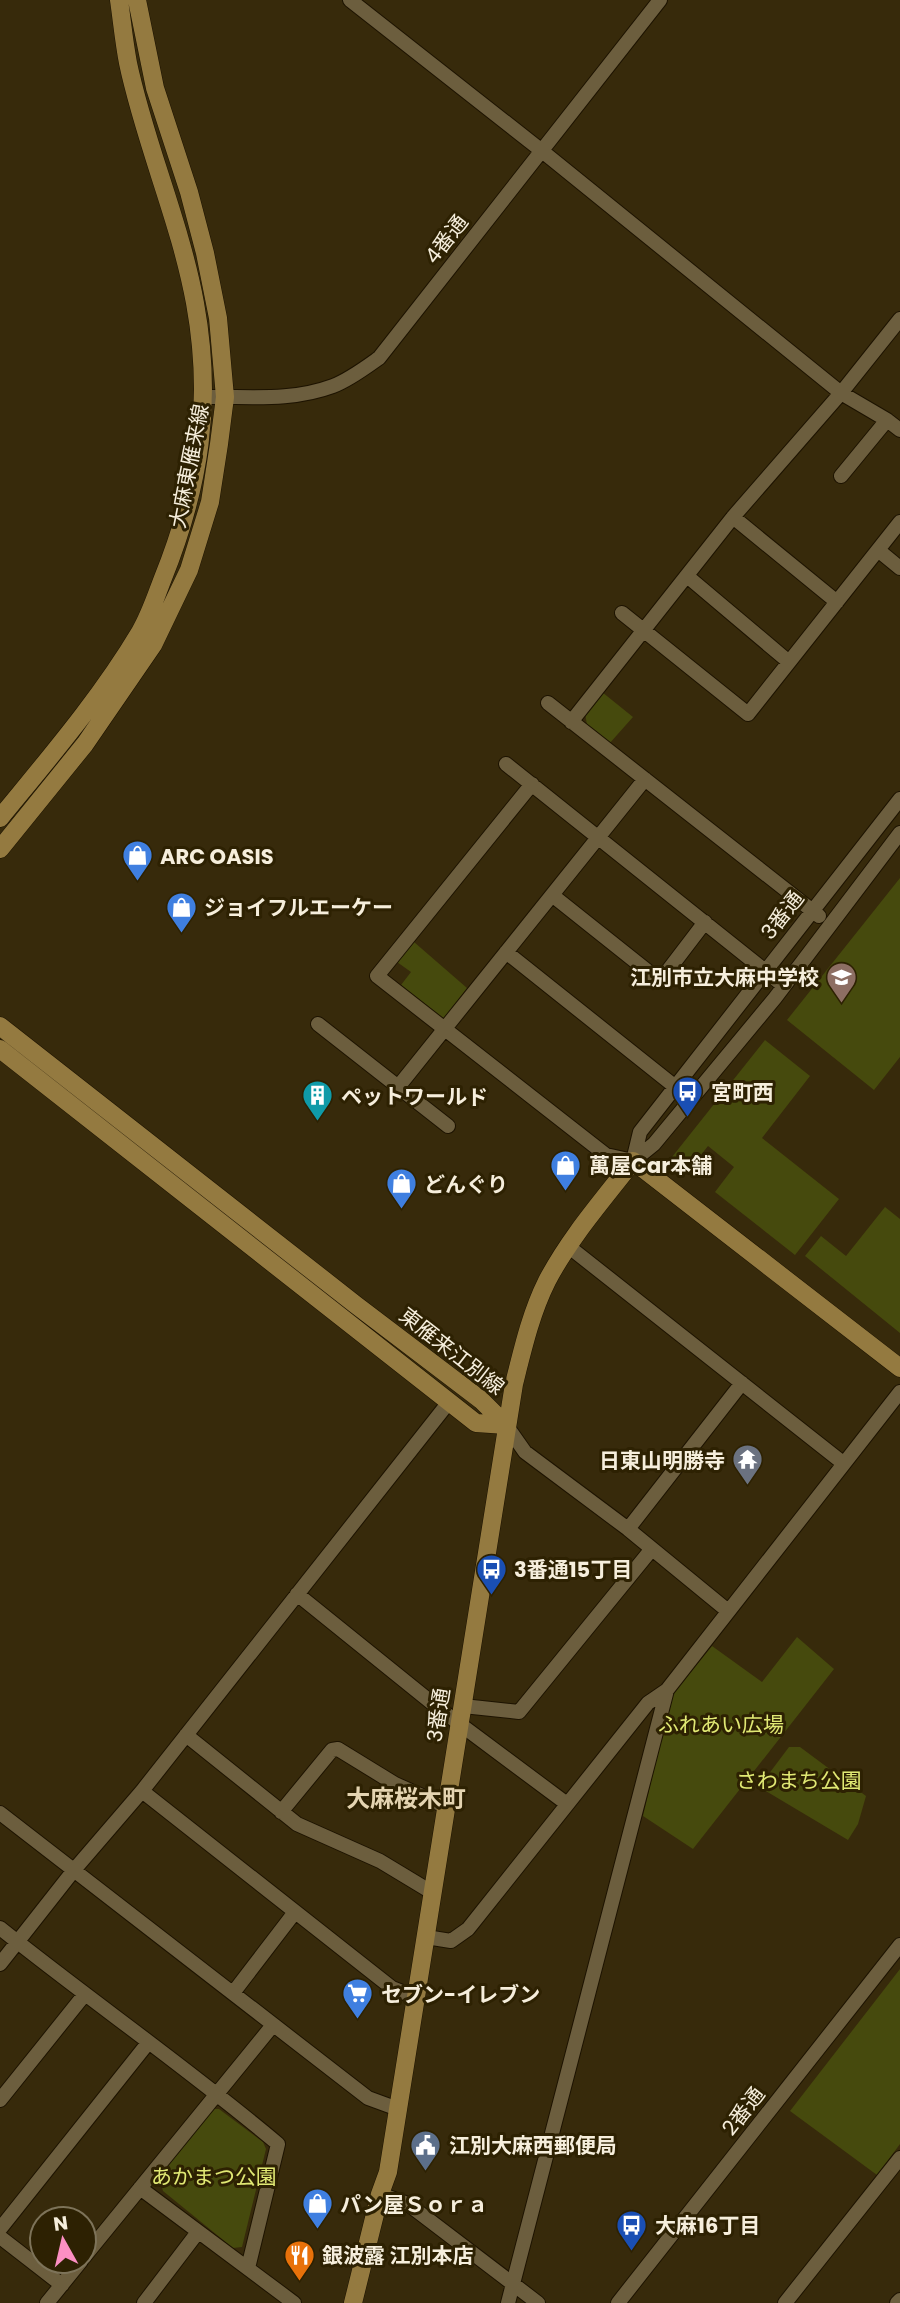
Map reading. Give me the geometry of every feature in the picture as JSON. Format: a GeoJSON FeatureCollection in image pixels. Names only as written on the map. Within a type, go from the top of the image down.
{"type":"FeatureCollection","features":[{"type":"Feature","properties":{"kind":"main road","name":"大麻東雁来線"},"geometry":{"type":"LineString","coordinates":[[0,818],[109,681],[147,619],[191,498],[201,440],[204,397],[196,304],[171,207],[128,64],[119,0]]}},
{"type":"Feature","properties":{"kind":"main road","name":"大麻東雁来線"},"geometry":{"type":"LineString","coordinates":[[0,849],[131,679],[163,625],[189,570],[210,502],[225,397],[218,318],[205,253],[155,88],[137,0]]}},
{"type":"Feature","properties":{"kind":"main road","name":"東雁来江別線"},"geometry":{"type":"LineString","coordinates":[[0,1026],[481,1400],[506,1425]]}},
{"type":"Feature","properties":{"kind":"main road","name":"東雁来江別線"},"geometry":{"type":"LineString","coordinates":[[0,1049],[476,1423],[506,1425]]}},
{"type":"Feature","properties":{"kind":"main road","name":"3番通"},"geometry":{"type":"LineString","coordinates":[[353,2303],[388,2172],[506,1425],[530,1322],[548,1280],[568,1246],[633,1161]]}},
{"type":"Feature","properties":{"kind":"main road"},"geometry":{"type":"LineString","coordinates":[[633,1161],[900,1368]]}},
{"type":"Feature","properties":{"kind":"street"},"geometry":{"type":"LineString","coordinates":[[350,0],[841,393],[900,430]]}},
{"type":"Feature","properties":{"kind":"street","name":"4番通"},"geometry":{"type":"LineString","coordinates":[[204,397],[280,398],[301,395],[335,386],[379,358],[660,0]]}},
{"type":"Feature","properties":{"kind":"street"},"geometry":{"type":"LineString","coordinates":[[572,722],[733,517],[841,393],[900,319]]}},
{"type":"Feature","properties":{"kind":"street"},"geometry":{"type":"LineString","coordinates":[[841,476],[887,420]]}},
{"type":"Feature","properties":{"kind":"street"},"geometry":{"type":"LineString","coordinates":[[733,517],[837,602]]}},
{"type":"Feature","properties":{"kind":"street"},"geometry":{"type":"LineString","coordinates":[[622,613],[748,714],[900,522]]}},
{"type":"Feature","properties":{"kind":"street"},"geometry":{"type":"LineString","coordinates":[[878,550],[900,568]]}},
{"type":"Feature","properties":{"kind":"street"},"geometry":{"type":"LineString","coordinates":[[687,576],[789,662]]}},
{"type":"Feature","properties":{"kind":"street"},"geometry":{"type":"LineString","coordinates":[[548,703],[830,925]]}},
{"type":"Feature","properties":{"kind":"street"},"geometry":{"type":"LineString","coordinates":[[506,764],[784,986]]}},
{"type":"Feature","properties":{"kind":"street"},"geometry":{"type":"LineString","coordinates":[[398,1087],[645,779]]}},
{"type":"Feature","properties":{"kind":"street"},"geometry":{"type":"LineString","coordinates":[[532,784],[377,976],[606,1155],[633,1161]]}},
{"type":"Feature","properties":{"kind":"street","name":"3番通"},"geometry":{"type":"LineString","coordinates":[[633,1161],[640,1132],[900,799]]}},
{"type":"Feature","properties":{"kind":"street","name":"3番通"},"geometry":{"type":"LineString","coordinates":[[633,1161],[654,1144],[784,986],[900,833]]}},
{"type":"Feature","properties":{"kind":"street"},"geometry":{"type":"LineString","coordinates":[[552,895],[660,981],[705,922]]}},
{"type":"Feature","properties":{"kind":"street"},"geometry":{"type":"LineString","coordinates":[[506,952],[691,1099]]}},
{"type":"Feature","properties":{"kind":"street"},"geometry":{"type":"LineString","coordinates":[[318,1024],[448,1126]]}},
{"type":"Feature","properties":{"kind":"street"},"geometry":{"type":"LineString","coordinates":[[568,1246],[843,1463]]}},
{"type":"Feature","properties":{"kind":"street"},"geometry":{"type":"LineString","coordinates":[[628,1529],[742,1383]]}},
{"type":"Feature","properties":{"kind":"street"},"geometry":{"type":"LineString","coordinates":[[426,1937],[451,1941],[468,1929],[649,1703],[667,1690],[900,1392]]}},
{"type":"Feature","properties":{"kind":"street"},"geometry":{"type":"LineString","coordinates":[[0,1964],[74,1870],[142,1791],[449,1402]]}},
{"type":"Feature","properties":{"kind":"street"},"geometry":{"type":"LineString","coordinates":[[506,1425],[525,1452],[628,1529],[728,1611]]}},
{"type":"Feature","properties":{"kind":"street"},"geometry":{"type":"LineString","coordinates":[[462,1714],[519,1712],[651,1550]]}},
{"type":"Feature","properties":{"kind":"street"},"geometry":{"type":"LineString","coordinates":[[297,1594],[462,1714],[567,1804]]}},
{"type":"Feature","properties":{"kind":"street"},"geometry":{"type":"LineString","coordinates":[[508,2303],[667,1690]]}},
{"type":"Feature","properties":{"kind":"street"},"geometry":{"type":"LineString","coordinates":[[186,1735],[296,1824],[380,1861],[433,1893]]}},
{"type":"Feature","properties":{"kind":"street"},"geometry":{"type":"LineString","coordinates":[[281,1812],[332,1750],[338,1749],[396,1784],[447,1807]]}},
{"type":"Feature","properties":{"kind":"street"},"geometry":{"type":"LineString","coordinates":[[142,1791],[392,1988],[415,1997]]}},
{"type":"Feature","properties":{"kind":"street"},"geometry":{"type":"LineString","coordinates":[[0,1813],[368,2098],[398,2109]]}},
{"type":"Feature","properties":{"kind":"street"},"geometry":{"type":"LineString","coordinates":[[233,1993],[295,1912]]}},
{"type":"Feature","properties":{"kind":"street"},"geometry":{"type":"LineString","coordinates":[[0,1928],[148,2043],[217,2092],[278,2144],[248,2268]]}},
{"type":"Feature","properties":{"kind":"street","name":"2番通"},"geometry":{"type":"LineString","coordinates":[[618,2303],[900,1945]]}},
{"type":"Feature","properties":{"kind":"street"},"geometry":{"type":"LineString","coordinates":[[0,2100],[85,1994]]}},
{"type":"Feature","properties":{"kind":"street"},"geometry":{"type":"LineString","coordinates":[[98,2240],[272,2025]]}},
{"type":"Feature","properties":{"kind":"street"},"geometry":{"type":"LineString","coordinates":[[0,2229],[148,2043]]}},
{"type":"Feature","properties":{"kind":"street"},"geometry":{"type":"LineString","coordinates":[[785,2303],[900,2158]]}},
{"type":"Feature","properties":{"kind":"street"},"geometry":{"type":"LineString","coordinates":[[140,2188],[294,2303]]}},
{"type":"Feature","properties":{"kind":"street"},"geometry":{"type":"LineString","coordinates":[[380,2194],[408,2204],[538,2303]]}},
{"type":"Feature","properties":{"kind":"street"},"geometry":{"type":"LineString","coordinates":[[144,2303],[198,2232]]}},
{"type":"Feature","properties":{"kind":"street"},"geometry":{"type":"LineString","coordinates":[[0,2237],[62,2285]]}},
{"type":"Feature","properties":{"kind":"street"},"geometry":{"type":"LineString","coordinates":[[47,2303],[70,2275]]}},
{"type":"Feature","properties":{"kind":"green space"},"geometry":{"type":"Polygon","coordinates":[[[602,692],[633,717],[609,744],[587,725],[585,713],[602,692]]]}},
{"type":"Feature","properties":{"kind":"green space"},"geometry":{"type":"Polygon","coordinates":[[[900,878],[900,1057],[874,1090],[787,1020],[900,878]]]}},
{"type":"Feature","properties":{"kind":"green space"},"geometry":{"type":"Polygon","coordinates":[[[414,942],[467,988],[444,1019],[401,985],[411,972],[397,962],[414,942]]]}},
{"type":"Feature","properties":{"kind":"green space"},"geometry":{"type":"Polygon","coordinates":[[[765,1040],[810,1076],[762,1138],[839,1199],[795,1255],[715,1192],[734,1167],[708,1146],[689,1170],[672,1157],[765,1040]]]}},
{"type":"Feature","properties":{"kind":"green space"},"geometry":{"type":"Polygon","coordinates":[[[885,1207],[900,1219],[900,1333],[805,1256],[821,1236],[846,1256],[885,1207]]]}},
{"type":"Feature","properties":{"kind":"green space","name":"ふれあい広場"},"geometry":{"type":"Polygon","coordinates":[[[797,1637],[834,1669],[693,1849],[643,1816],[671,1696],[712,1646],[762,1682],[797,1637]]]}},
{"type":"Feature","properties":{"kind":"green space","name":"さわまち公園"},"geometry":{"type":"Polygon","coordinates":[[[789,1747],[800,1747],[866,1796],[858,1824],[848,1840],[759,1787],[789,1747]]]}},
{"type":"Feature","properties":{"kind":"green space"},"geometry":{"type":"Polygon","coordinates":[[[900,1969],[900,2144],[877,2175],[790,2111],[900,1969]]]}},
{"type":"Feature","properties":{"kind":"green space","name":"あかまつ公園"},"geometry":{"type":"Polygon","coordinates":[[[209,2109],[219,2109],[263,2142],[266,2149],[242,2247],[233,2248],[163,2191],[159,2177],[209,2109]]]}},
{"type":"Feature","properties":{"kind":"place","name":"ARC OASIS"},"geometry":{"type":"Point","coordinates":[137,883]}},
{"type":"Feature","properties":{"kind":"place","name":"ジョイフルエーケー"},"geometry":{"type":"Point","coordinates":[181,934]}},
{"type":"Feature","properties":{"kind":"place","name":"江別市立大麻中学校"},"geometry":{"type":"Point","coordinates":[842,1004]}},
{"type":"Feature","properties":{"kind":"place","name":"宮町西"},"geometry":{"type":"Point","coordinates":[688,1119]}},
{"type":"Feature","properties":{"kind":"place","name":"ペットワールド"},"geometry":{"type":"Point","coordinates":[318,1123]}},
{"type":"Feature","properties":{"kind":"place","name":"萬屋Car本舗"},"geometry":{"type":"Point","coordinates":[566,1192]}},
{"type":"Feature","properties":{"kind":"place","name":"どんぐり"},"geometry":{"type":"Point","coordinates":[401,1211]}},
{"type":"Feature","properties":{"kind":"place","name":"日東山明勝寺"},"geometry":{"type":"Point","coordinates":[748,1487]}},
{"type":"Feature","properties":{"kind":"place","name":"3番通15丁目"},"geometry":{"type":"Point","coordinates":[491,1596]}},
{"type":"Feature","properties":{"kind":"place","name":"セブン-イレブン"},"geometry":{"type":"Point","coordinates":[358,2021]}},
{"type":"Feature","properties":{"kind":"place","name":"江別大麻西郵便局"},"geometry":{"type":"Point","coordinates":[426,2172]}},
{"type":"Feature","properties":{"kind":"place","name":"パン屋Ｓｏｒａ"},"geometry":{"type":"Point","coordinates":[317,2231]}},
{"type":"Feature","properties":{"kind":"place","name":"大麻16丁目"},"geometry":{"type":"Point","coordinates":[632,2252]}},
{"type":"Feature","properties":{"kind":"place","name":"銀波露 江別本店"},"geometry":{"type":"Point","coordinates":[299,2282]}},
{"type":"Feature","properties":{"kind":"district","name":"大麻桜木町"},"geometry":{"type":"Point","coordinates":[406,1798]}}]}
